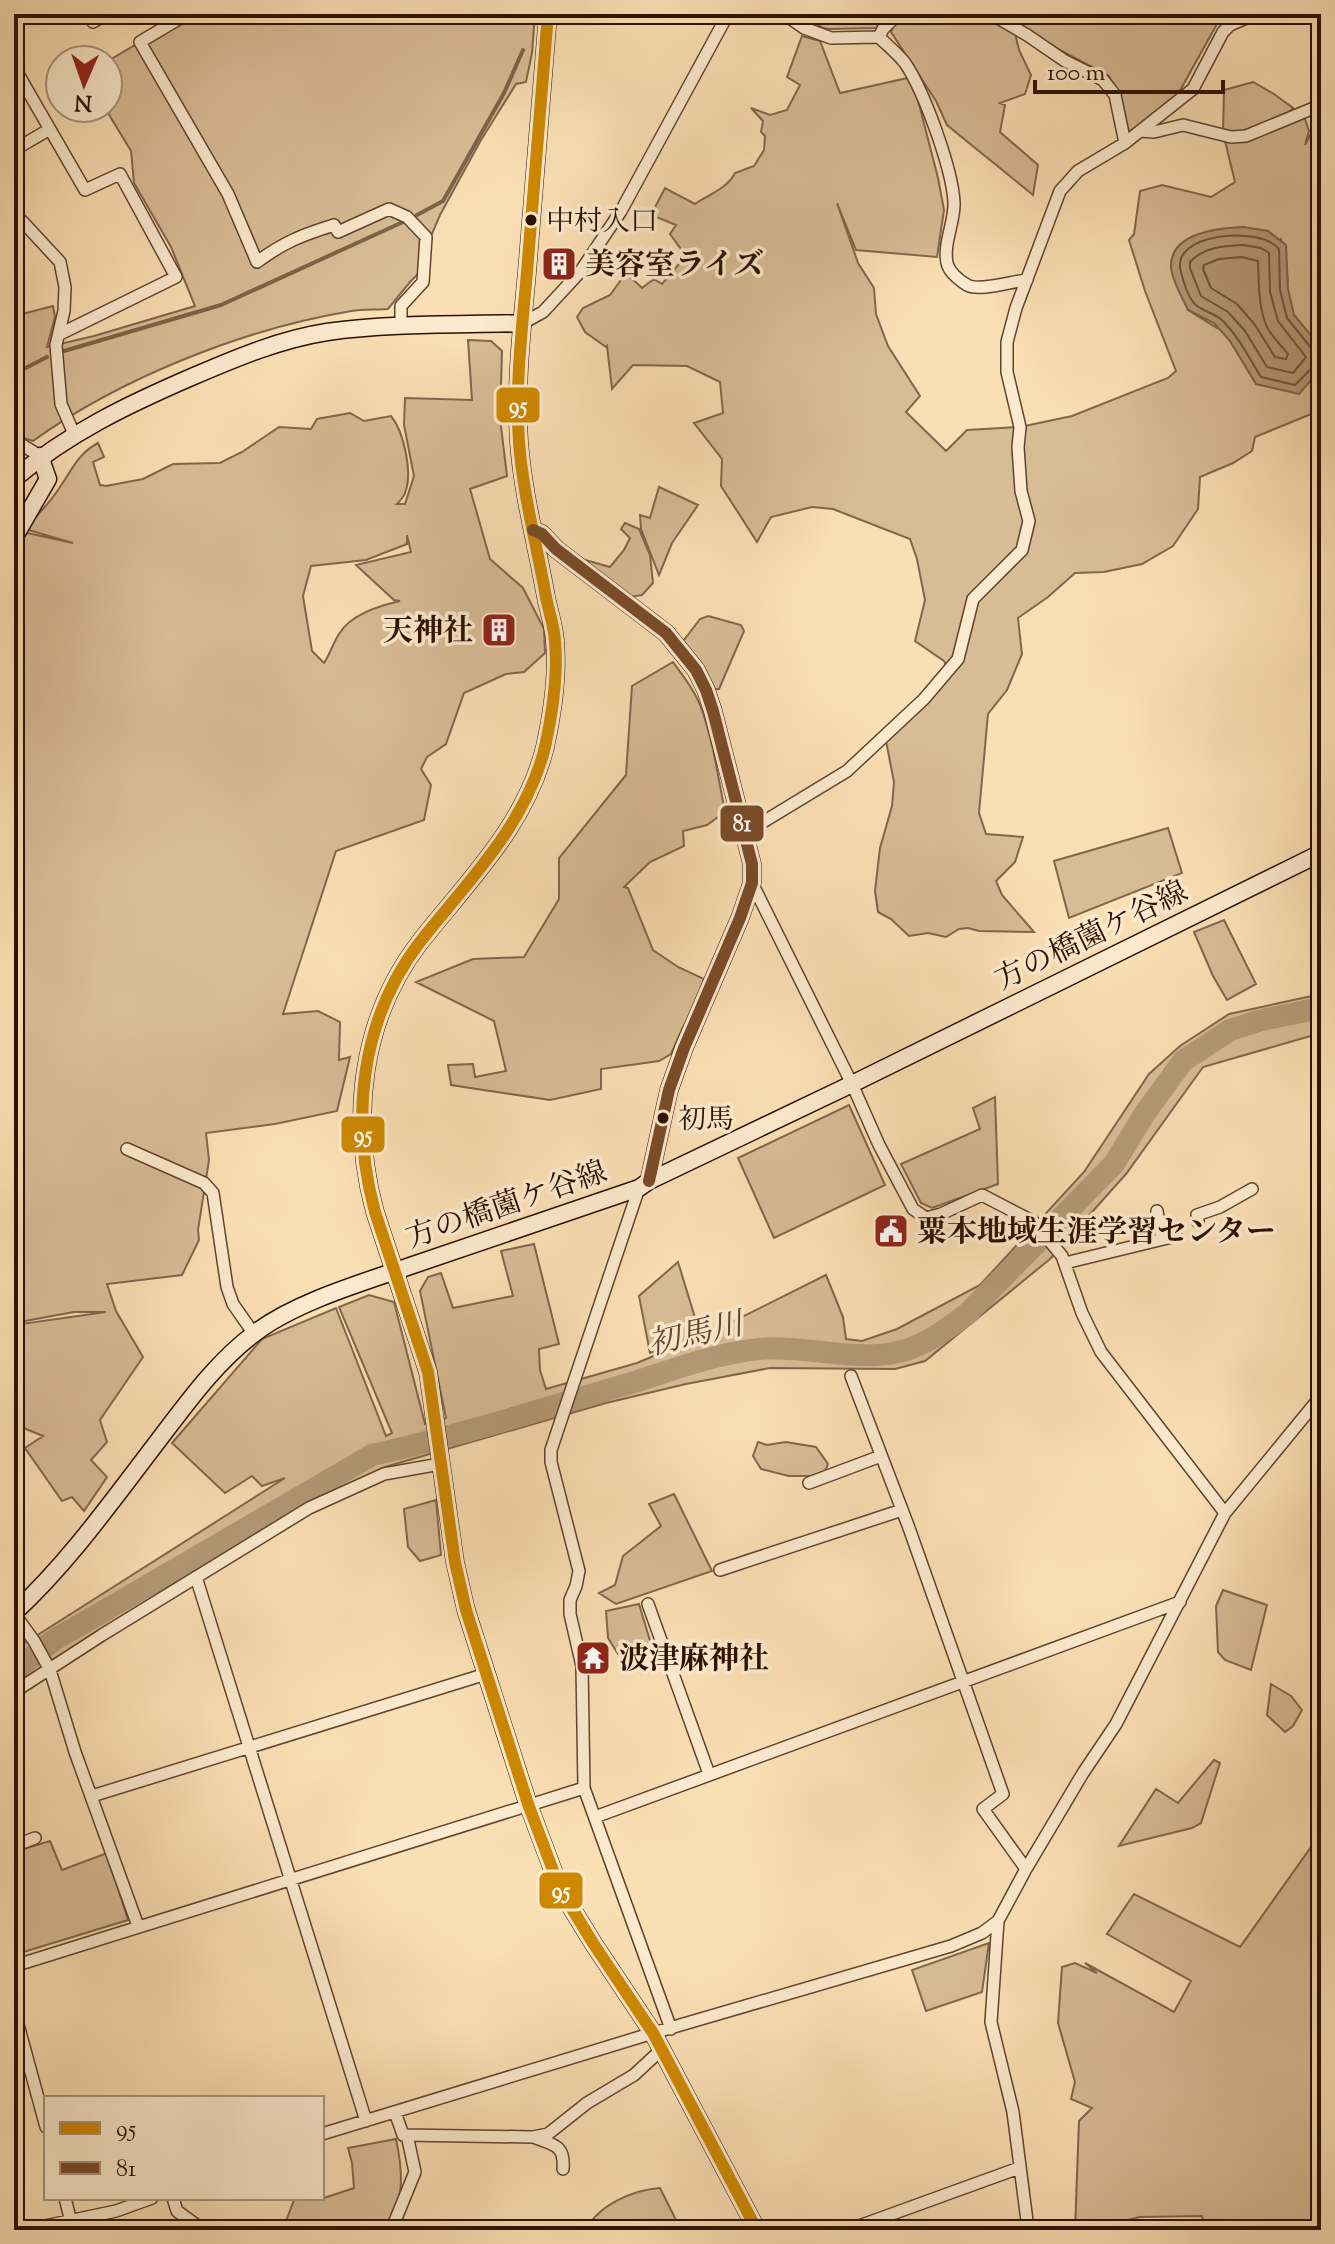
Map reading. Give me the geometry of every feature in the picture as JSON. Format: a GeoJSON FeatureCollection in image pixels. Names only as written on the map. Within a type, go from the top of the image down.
{"type":"FeatureCollection","features":[{"type":"Feature","properties":{"kind":"street"},"geometry":{"type":"LineString","coordinates":[[88,14],[93,22],[107,14]]}},
{"type":"Feature","properties":{"kind":"street"},"geometry":{"type":"LineString","coordinates":[[187,14],[140,42],[228,194],[257,262],[283,243],[334,225],[338,232],[389,209],[407,217],[426,237],[423,282],[401,306],[401,326]]}},
{"type":"Feature","properties":{"kind":"street"},"geometry":{"type":"LineString","coordinates":[[555,14],[547,22],[519,391],[519,443],[555,642],[554,699],[544,751],[524,802],[497,846],[419,944],[382,1012],[364,1079],[361,1118],[364,1163],[375,1212],[428,1372],[455,1562],[466,1610],[528,1804],[560,1889],[653,2033],[757,2230]]}},
{"type":"Feature","properties":{"kind":"street"},"geometry":{"type":"LineString","coordinates":[[14,479],[40,456],[74,434],[140,399],[227,362],[282,343],[326,332],[401,326],[523,323],[543,312],[580,272],[621,211],[728,14]]}},
{"type":"Feature","properties":{"kind":"street"},"geometry":{"type":"LineString","coordinates":[[784,14],[804,28],[831,38],[879,37],[904,63],[924,99],[944,155],[954,203],[946,253],[950,271],[976,289],[1027,280]]}},
{"type":"Feature","properties":{"kind":"street"},"geometry":{"type":"LineString","coordinates":[[879,37],[898,14]]}},
{"type":"Feature","properties":{"kind":"street"},"geometry":{"type":"LineString","coordinates":[[991,14],[1065,61],[1103,80],[1115,95],[1125,143]]}},
{"type":"Feature","properties":{"kind":"street"},"geometry":{"type":"LineString","coordinates":[[745,833],[847,771],[924,699],[958,659],[973,599],[1022,550],[1029,521],[1021,491],[1020,427],[1007,372],[1007,342],[1016,308],[1060,191],[1078,171],[1125,143],[1193,89],[1223,32],[1230,25],[1255,14]]}},
{"type":"Feature","properties":{"kind":"street"},"geometry":{"type":"LineString","coordinates":[[14,67],[85,190],[120,174],[176,277],[60,334]]}},
{"type":"Feature","properties":{"kind":"street"},"geometry":{"type":"LineString","coordinates":[[1140,131],[1154,132],[1183,125],[1231,137],[1246,136],[1321,105]]}},
{"type":"Feature","properties":{"kind":"street"},"geometry":{"type":"LineString","coordinates":[[14,150],[50,129]]}},
{"type":"Feature","properties":{"kind":"street"},"geometry":{"type":"LineString","coordinates":[[14,217],[22,221],[60,262],[65,287],[64,311],[56,345],[61,404],[74,434]]}},
{"type":"Feature","properties":{"kind":"street"},"geometry":{"type":"LineString","coordinates":[[14,440],[40,456],[48,479],[14,538]]}},
{"type":"Feature","properties":{"kind":"street"},"geometry":{"type":"LineString","coordinates":[[533,530],[666,633],[696,670],[713,711],[752,864],[752,883],[740,918],[669,1090],[644,1184],[551,1450],[551,1462],[579,1571],[570,1600],[570,1614],[582,1666],[584,1788],[671,2029]]}},
{"type":"Feature","properties":{"kind":"street","name":"方の橋薗ケ谷線"},"geometry":{"type":"LineString","coordinates":[[14,1613],[45,1584],[84,1538],[192,1397],[227,1358],[254,1334],[303,1305],[644,1184],[1321,853]]}},
{"type":"Feature","properties":{"kind":"street"},"geometry":{"type":"LineString","coordinates":[[752,883],[913,1209],[926,1218],[982,1195],[1034,1222],[1065,1263],[1082,1313],[1101,1352],[1225,1513]]}},
{"type":"Feature","properties":{"kind":"street"},"geometry":{"type":"LineString","coordinates":[[127,1149],[204,1183],[213,1193],[227,1287],[233,1304],[254,1334]]}},
{"type":"Feature","properties":{"kind":"street"},"geometry":{"type":"LineString","coordinates":[[1198,1222],[1197,1215],[1220,1207],[1252,1189]]}},
{"type":"Feature","properties":{"kind":"street"},"geometry":{"type":"LineString","coordinates":[[1157,1211],[1162,1239]]}},
{"type":"Feature","properties":{"kind":"street"},"geometry":{"type":"LineString","coordinates":[[1065,1263],[1176,1236]]}},
{"type":"Feature","properties":{"kind":"street"},"geometry":{"type":"LineString","coordinates":[[851,1376],[1003,1794],[983,1809],[1026,1869]]}},
{"type":"Feature","properties":{"kind":"street"},"geometry":{"type":"LineString","coordinates":[[1030,2230],[1013,2112],[991,2022],[998,1921],[1083,1773],[1116,1724],[1225,1513],[1321,1396]]}},
{"type":"Feature","properties":{"kind":"street"},"geometry":{"type":"LineString","coordinates":[[809,1483],[881,1456]]}},
{"type":"Feature","properties":{"kind":"street"},"geometry":{"type":"LineString","coordinates":[[14,1692],[309,1508],[384,1474],[440,1461]]}},
{"type":"Feature","properties":{"kind":"street"},"geometry":{"type":"LineString","coordinates":[[720,1570],[902,1510]]}},
{"type":"Feature","properties":{"kind":"street"},"geometry":{"type":"LineString","coordinates":[[196,1577],[366,2121]]}},
{"type":"Feature","properties":{"kind":"street"},"geometry":{"type":"LineString","coordinates":[[595,1817],[1180,1602]]}},
{"type":"Feature","properties":{"kind":"street"},"geometry":{"type":"LineString","coordinates":[[648,1604],[709,1774]]}},
{"type":"Feature","properties":{"kind":"street"},"geometry":{"type":"LineString","coordinates":[[14,1613],[49,1668],[75,1752],[138,1926]]}},
{"type":"Feature","properties":{"kind":"street"},"geometry":{"type":"LineString","coordinates":[[92,1796],[486,1674]]}},
{"type":"Feature","properties":{"kind":"street"},"geometry":{"type":"LineString","coordinates":[[14,1966],[584,1788]]}},
{"type":"Feature","properties":{"kind":"street"},"geometry":{"type":"LineString","coordinates":[[14,1846],[35,1838]]}},
{"type":"Feature","properties":{"kind":"street"},"geometry":{"type":"LineString","coordinates":[[324,2133],[951,1946],[982,1933],[998,1921]]}},
{"type":"Feature","properties":{"kind":"street"},"geometry":{"type":"LineString","coordinates":[[14,2010],[44,2120]]}},
{"type":"Feature","properties":{"kind":"street"},"geometry":{"type":"LineString","coordinates":[[395,2112],[403,2135],[533,2137],[548,2134],[587,2103],[634,2075],[662,2049]]}},
{"type":"Feature","properties":{"kind":"street"},"geometry":{"type":"LineString","coordinates":[[395,2221],[415,2172],[407,2135]]}},
{"type":"Feature","properties":{"kind":"street"},"geometry":{"type":"LineString","coordinates":[[533,2137],[559,2148],[564,2155],[563,2169]]}},
{"type":"Feature","properties":{"kind":"street"},"geometry":{"type":"LineString","coordinates":[[848,2230],[1019,2168]]}},
{"type":"Feature","properties":{"kind":"street"},"geometry":{"type":"LineString","coordinates":[[66,2200],[72,2225]]}},
{"type":"Feature","properties":{"kind":"street"},"geometry":{"type":"LineString","coordinates":[[26,2230],[72,2225],[146,2200]]}},
{"type":"Feature","properties":{"kind":"street"},"geometry":{"type":"LineString","coordinates":[[174,2200],[177,2211],[203,2230]]}},
{"type":"Feature","properties":{"kind":"shaded area"},"geometry":{"type":"Polygon","coordinates":[[[187,14],[535,14],[526,82],[516,84],[481,140],[440,215],[431,236],[424,268],[388,309],[351,311],[306,320],[223,344],[103,397],[33,441],[14,435],[14,316],[53,306],[55,317],[47,347],[195,306],[171,247],[134,183],[131,151],[115,124],[124,124],[124,51],[187,14]]]}},
{"type":"Feature","properties":{"kind":"shaded area"},"geometry":{"type":"Polygon","coordinates":[[[799,14],[890,14],[877,28],[829,29],[799,14]]]}},
{"type":"Feature","properties":{"kind":"shaded area"},"geometry":{"type":"Polygon","coordinates":[[[897,14],[983,14],[1015,33],[1031,75],[1025,94],[1000,103],[1005,105],[1000,132],[1038,165],[1033,195],[947,125],[936,101],[891,32],[897,14]]]}},
{"type":"Feature","properties":{"kind":"shaded area"},"geometry":{"type":"Polygon","coordinates":[[[1002,14],[1218,14],[1218,17],[1220,14],[1237,14],[1217,24],[1178,94],[1143,126],[1127,132],[1109,76],[1039,39],[1002,14]]]}},
{"type":"Feature","properties":{"kind":"shaded area"},"geometry":{"type":"Polygon","coordinates":[[[802,36],[820,41],[840,93],[912,77],[944,210],[937,257],[856,250],[837,203],[858,263],[874,288],[876,314],[888,346],[920,396],[906,412],[946,451],[967,430],[1020,427],[1072,416],[1168,378],[1176,371],[1129,240],[1134,234],[1140,191],[1162,185],[1211,197],[1235,182],[1223,133],[1224,90],[1253,82],[1293,108],[1282,120],[1303,113],[1309,131],[1305,145],[1316,124],[1321,134],[1321,229],[1318,239],[1321,234],[1321,410],[1255,437],[1252,451],[1200,477],[1198,509],[1173,546],[1142,564],[1104,572],[1075,573],[1018,618],[1022,654],[1007,690],[988,714],[979,813],[986,834],[1023,837],[1015,862],[996,881],[1002,895],[1034,932],[968,928],[959,929],[946,937],[928,933],[909,936],[891,919],[878,912],[875,891],[880,848],[892,806],[894,782],[886,741],[948,669],[944,661],[915,641],[925,600],[910,539],[833,509],[812,507],[771,517],[757,542],[721,486],[722,459],[694,423],[723,413],[720,382],[687,366],[633,365],[612,389],[607,346],[585,332],[577,317],[583,308],[610,295],[626,273],[642,288],[654,279],[662,284],[686,256],[670,234],[676,225],[651,215],[665,188],[695,204],[723,187],[735,173],[754,166],[764,150],[765,136],[761,132],[763,121],[751,108],[770,115],[787,110],[800,85],[787,77],[802,36]],[[1281,239],[1188,310],[1217,328],[1288,280],[1281,239]]]}},
{"type":"Feature","properties":{"kind":"shaded area"},"geometry":{"type":"Polygon","coordinates":[[[468,340],[491,341],[502,351],[500,418],[507,476],[470,489],[490,559],[523,588],[544,629],[545,653],[524,672],[506,674],[464,693],[446,744],[427,757],[421,769],[431,785],[424,820],[336,851],[283,1014],[318,1011],[340,1022],[339,1060],[350,1057],[337,1111],[275,1124],[206,1133],[209,1160],[199,1240],[182,1275],[107,1284],[116,1311],[143,1357],[100,1420],[107,1442],[91,1460],[107,1477],[84,1511],[72,1497],[62,1501],[25,1448],[43,1436],[14,1424],[14,1325],[106,1312],[74,1312],[14,1323],[14,542],[18,531],[73,543],[25,529],[80,458],[98,443],[104,457],[93,462],[100,485],[106,486],[143,479],[173,464],[220,463],[279,427],[311,429],[317,419],[350,413],[364,421],[391,416],[396,423],[406,453],[408,475],[405,494],[397,504],[405,504],[414,476],[404,425],[405,398],[472,400],[468,340]],[[407,535],[407,544],[366,560],[311,566],[303,596],[312,651],[324,663],[339,634],[351,621],[375,608],[400,601],[394,600],[356,565],[411,552],[407,535]]]}},
{"type":"Feature","properties":{"kind":"shaded area"},"geometry":{"type":"Polygon","coordinates":[[[659,487],[698,505],[672,543],[659,575],[641,529],[640,515],[650,518],[659,487]]]}},
{"type":"Feature","properties":{"kind":"shaded area"},"geometry":{"type":"Polygon","coordinates":[[[625,523],[639,529],[650,555],[653,583],[642,595],[629,597],[575,557],[610,567],[630,538],[621,529],[625,523]]]}},
{"type":"Feature","properties":{"kind":"shaded area"},"geometry":{"type":"Polygon","coordinates":[[[708,616],[741,625],[744,631],[719,689],[706,690],[681,644],[700,619],[708,616]]]}},
{"type":"Feature","properties":{"kind":"shaded area"},"geometry":{"type":"Polygon","coordinates":[[[673,662],[695,694],[705,718],[725,812],[707,825],[683,831],[684,846],[650,862],[624,887],[628,888],[653,950],[678,967],[704,979],[701,998],[671,1054],[659,1061],[601,1069],[601,1089],[550,1100],[451,1085],[448,1065],[473,1064],[475,1077],[506,1071],[494,1021],[416,982],[473,959],[524,957],[559,899],[559,858],[626,775],[632,686],[673,662]]]}},
{"type":"Feature","properties":{"kind":"shaded area"},"geometry":{"type":"Polygon","coordinates":[[[1168,828],[1182,873],[1069,918],[1054,861],[1168,828]]]}},
{"type":"Feature","properties":{"kind":"shaded area"},"geometry":{"type":"Polygon","coordinates":[[[1224,920],[1256,984],[1227,1000],[1194,932],[1224,920]]]}},
{"type":"Feature","properties":{"kind":"shaded area"},"geometry":{"type":"Polygon","coordinates":[[[1321,994],[1321,1033],[1203,1067],[1126,1174],[1050,1259],[925,1361],[895,1369],[770,1368],[686,1384],[606,1403],[385,1467],[191,1572],[14,1684],[14,1650],[285,1478],[262,1486],[252,1476],[225,1493],[172,1443],[262,1339],[336,1308],[386,1436],[392,1433],[339,1307],[369,1295],[394,1302],[425,1424],[446,1418],[420,1291],[428,1277],[441,1273],[453,1308],[513,1296],[501,1251],[534,1244],[559,1344],[539,1349],[540,1370],[546,1389],[637,1363],[720,1328],[826,1275],[843,1317],[846,1339],[862,1341],[897,1329],[980,1285],[1084,1172],[1149,1074],[1180,1046],[1229,1014],[1321,994]]]}},
{"type":"Feature","properties":{"kind":"shaded area"},"geometry":{"type":"Polygon","coordinates":[[[995,1097],[998,1184],[932,1208],[921,1203],[901,1164],[980,1129],[973,1108],[995,1097]]]}},
{"type":"Feature","properties":{"kind":"shaded area"},"geometry":{"type":"Polygon","coordinates":[[[849,1105],[885,1185],[774,1238],[738,1158],[849,1105]]]}},
{"type":"Feature","properties":{"kind":"shaded area"},"geometry":{"type":"Polygon","coordinates":[[[678,1262],[700,1334],[650,1353],[639,1296],[678,1262]]]}},
{"type":"Feature","properties":{"kind":"shaded area"},"geometry":{"type":"Polygon","coordinates":[[[758,1442],[767,1445],[786,1442],[816,1447],[828,1464],[823,1476],[789,1476],[761,1469],[753,1456],[758,1442]]]}},
{"type":"Feature","properties":{"kind":"shaded area"},"geometry":{"type":"Polygon","coordinates":[[[674,1494],[712,1571],[616,1604],[599,1593],[615,1585],[623,1556],[661,1526],[649,1504],[674,1494]]]}},
{"type":"Feature","properties":{"kind":"shaded area"},"geometry":{"type":"Polygon","coordinates":[[[436,1500],[441,1555],[420,1561],[408,1547],[404,1509],[436,1500]]]}},
{"type":"Feature","properties":{"kind":"shaded area"},"geometry":{"type":"Polygon","coordinates":[[[1223,1590],[1267,1605],[1251,1670],[1225,1660],[1218,1652],[1216,1606],[1223,1590]]]}},
{"type":"Feature","properties":{"kind":"shaded area"},"geometry":{"type":"Polygon","coordinates":[[[639,1604],[654,1654],[627,1657],[618,1654],[608,1638],[606,1611],[639,1604]]]}},
{"type":"Feature","properties":{"kind":"shaded area"},"geometry":{"type":"Polygon","coordinates":[[[1271,1684],[1291,1696],[1302,1710],[1293,1726],[1285,1732],[1267,1715],[1271,1684]]]}},
{"type":"Feature","properties":{"kind":"shaded area"},"geometry":{"type":"Polygon","coordinates":[[[1214,1760],[1220,1763],[1201,1823],[1119,1846],[1156,1789],[1178,1803],[1214,1760]]]}},
{"type":"Feature","properties":{"kind":"shaded area"},"geometry":{"type":"Polygon","coordinates":[[[1321,1833],[1321,2230],[1204,2230],[1202,2216],[1140,2217],[1075,2230],[1079,2121],[1092,2108],[1071,2099],[1075,2082],[1058,2023],[1062,1967],[1075,1963],[1097,1973],[1085,1963],[1174,2012],[1191,1981],[1107,1934],[1134,1894],[1240,1947],[1321,1833]]]}},
{"type":"Feature","properties":{"kind":"shaded area"},"geometry":{"type":"Polygon","coordinates":[[[50,1841],[62,1870],[107,1853],[128,1920],[14,1955],[14,1852],[50,1841]]]}},
{"type":"Feature","properties":{"kind":"shaded area"},"geometry":{"type":"Polygon","coordinates":[[[989,1943],[982,1992],[926,2011],[912,1970],[989,1943]]]}},
{"type":"Feature","properties":{"kind":"shaded area"},"geometry":{"type":"Polygon","coordinates":[[[396,2139],[401,2187],[390,2220],[382,2230],[292,2230],[286,2221],[294,2200],[324,2200],[354,2188],[348,2148],[396,2139]]]}},
{"type":"Feature","properties":{"kind":"shaded area"},"geometry":{"type":"Polygon","coordinates":[[[660,2188],[681,2230],[586,2230],[599,2213],[617,2200],[660,2188]]]}},
{"type":"Feature","properties":{"kind":"water"},"geometry":{"type":"Polygon","coordinates":[[[1243,227],[1268,231],[1286,245],[1288,289],[1294,315],[1321,347],[1321,369],[1299,394],[1256,384],[1230,341],[1214,323],[1188,310],[1173,278],[1173,255],[1187,239],[1209,231],[1243,227]]]}},
{"type":"Feature","properties":{"kind":"waterway"},"geometry":{"type":"LineString","coordinates":[[417,215],[443,201],[504,93],[523,50]]}},
{"type":"Feature","properties":{"kind":"waterway"},"geometry":{"type":"LineString","coordinates":[[64,351],[221,305],[403,222]]}},
{"type":"Feature","properties":{"kind":"waterway"},"geometry":{"type":"LineString","coordinates":[[14,374],[47,357]]}},
{"type":"Feature","properties":{"kind":"waterway","name":"初馬川"},"geometry":{"type":"LineString","coordinates":[[14,1671],[54,1640],[372,1455],[470,1430],[727,1354],[777,1348],[878,1355],[904,1351],[924,1343],[968,1313],[1114,1164],[1145,1113],[1183,1061],[1230,1030],[1321,1008]]}},
{"type":"Feature","properties":{"kind":"transit line","name":"95"},"geometry":{"type":"LineString","coordinates":[[548,14],[518,400],[524,481],[556,654],[550,722],[536,775],[510,827],[420,942],[384,1004],[366,1072],[362,1107],[363,1142],[375,1212],[428,1372],[455,1562],[466,1610],[528,1804],[560,1889],[653,2033],[757,2230]]}},
{"type":"Feature","properties":{"kind":"transit line","name":"81"},"geometry":{"type":"LineString","coordinates":[[533,530],[666,633],[696,670],[713,711],[752,864],[752,883],[740,918],[669,1090],[649,1181]]}},
{"type":"Feature","properties":{"kind":"place","name":"中村入口"},"geometry":{"type":"Point","coordinates":[531,220]}},
{"type":"Feature","properties":{"kind":"place","name":"美容室ライズ"},"geometry":{"type":"Point","coordinates":[559,264]}},
{"type":"Feature","properties":{"kind":"place","name":"天神社"},"geometry":{"type":"Point","coordinates":[499,630]}},
{"type":"Feature","properties":{"kind":"place","name":"初馬"},"geometry":{"type":"Point","coordinates":[663,1118]}},
{"type":"Feature","properties":{"kind":"place","name":"粟本地域生涯学習センター"},"geometry":{"type":"Point","coordinates":[891,1231]}},
{"type":"Feature","properties":{"kind":"place","name":"波津麻神社"},"geometry":{"type":"Point","coordinates":[593,1658]}}]}
